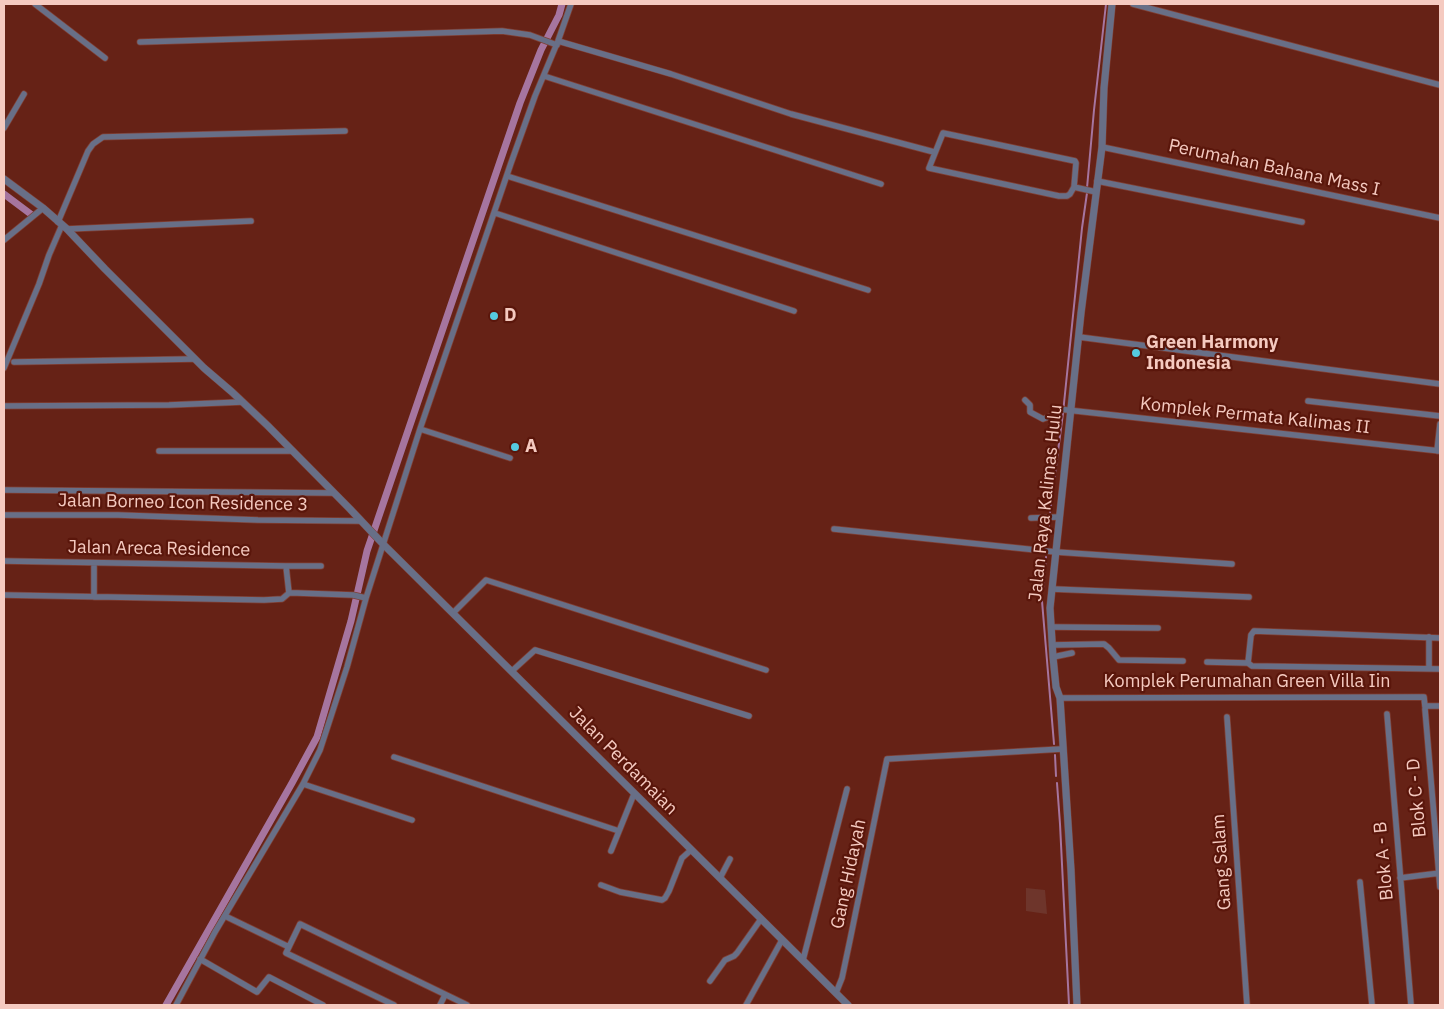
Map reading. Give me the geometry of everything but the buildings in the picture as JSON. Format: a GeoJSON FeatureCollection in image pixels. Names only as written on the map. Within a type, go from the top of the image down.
{"type":"FeatureCollection","features":[{"type":"Feature","properties":{"kind":"street"},"geometry":{"type":"LineString","coordinates":[[34,4],[105,58]]}},
{"type":"Feature","properties":{"kind":"street"},"geometry":{"type":"LineString","coordinates":[[176,1005],[200,959],[303,784],[320,750],[420,429],[535,96],[571,4]]}},
{"type":"Feature","properties":{"kind":"street","name":"Jalan Raya Kalimas Hulu"},"geometry":{"type":"LineString","coordinates":[[1077,1005],[1060,698],[1056,687],[1050,608],[1059,518],[1066,410],[1079,337],[1090,191],[1097,181],[1102,146],[1104,88],[1112,4]]}},
{"type":"Feature","properties":{"kind":"street"},"geometry":{"type":"LineString","coordinates":[[1133,4],[1440,85]]}},
{"type":"Feature","properties":{"kind":"street"},"geometry":{"type":"LineString","coordinates":[[140,42],[502,31],[530,35],[671,74],[791,114],[934,152]]}},
{"type":"Feature","properties":{"kind":"street"},"geometry":{"type":"LineString","coordinates":[[544,76],[881,184]]}},
{"type":"Feature","properties":{"kind":"street"},"geometry":{"type":"LineString","coordinates":[[4,128],[24,94]]}},
{"type":"Feature","properties":{"kind":"street"},"geometry":{"type":"LineString","coordinates":[[4,368],[63,225],[88,151],[93,144],[103,137],[345,132]]}},
{"type":"Feature","properties":{"kind":"street"},"geometry":{"type":"LineString","coordinates":[[942,133],[1075,161],[1074,187],[1067,196],[1059,196],[929,168],[942,133]]}},
{"type":"Feature","properties":{"kind":"street","name":"Perumahan Bahana Mass I"},"geometry":{"type":"LineString","coordinates":[[1102,146],[1440,218]]}},
{"type":"Feature","properties":{"kind":"street"},"geometry":{"type":"LineString","coordinates":[[507,176],[868,290]]}},
{"type":"Feature","properties":{"kind":"street","name":"Jalan Perdamaian"},"geometry":{"type":"LineString","coordinates":[[4,179],[63,225],[104,269],[195,359],[268,426],[383,544],[803,960],[844,1003]]}},
{"type":"Feature","properties":{"kind":"street"},"geometry":{"type":"LineString","coordinates":[[1097,181],[1302,222]]}},
{"type":"Feature","properties":{"kind":"street"},"geometry":{"type":"LineString","coordinates":[[1074,187],[1090,191]]}},
{"type":"Feature","properties":{"kind":"street"},"geometry":{"type":"LineString","coordinates":[[4,240],[41,209]]}},
{"type":"Feature","properties":{"kind":"street"},"geometry":{"type":"LineString","coordinates":[[495,213],[794,311]]}},
{"type":"Feature","properties":{"kind":"street"},"geometry":{"type":"LineString","coordinates":[[63,225],[251,221]]}},
{"type":"Feature","properties":{"kind":"street"},"geometry":{"type":"LineString","coordinates":[[1079,337],[1440,384]]}},
{"type":"Feature","properties":{"kind":"street"},"geometry":{"type":"LineString","coordinates":[[14,362],[195,359]]}},
{"type":"Feature","properties":{"kind":"street"},"geometry":{"type":"LineString","coordinates":[[1025,400],[1030,405],[1030,412],[1043,419],[1054,415],[1058,409],[1066,410]]}},
{"type":"Feature","properties":{"kind":"street"},"geometry":{"type":"LineString","coordinates":[[1308,401],[1440,416]]}},
{"type":"Feature","properties":{"kind":"street"},"geometry":{"type":"LineString","coordinates":[[4,406],[169,405],[242,402]]}},
{"type":"Feature","properties":{"kind":"street","name":"Komplek Permata Kalimas II"},"geometry":{"type":"LineString","coordinates":[[1066,410],[1438,451]]}},
{"type":"Feature","properties":{"kind":"street"},"geometry":{"type":"LineString","coordinates":[[1438,451],[1440,424]]}},
{"type":"Feature","properties":{"kind":"street"},"geometry":{"type":"LineString","coordinates":[[420,429],[510,458]]}},
{"type":"Feature","properties":{"kind":"street"},"geometry":{"type":"LineString","coordinates":[[159,452],[293,451]]}},
{"type":"Feature","properties":{"kind":"street","name":"Jalan Borneo Icon Residence 3"},"geometry":{"type":"LineString","coordinates":[[4,490],[334,493]]}},
{"type":"Feature","properties":{"kind":"street","name":"Jalan Borneo Icon Residence 3"},"geometry":{"type":"LineString","coordinates":[[4,515],[118,515],[258,520],[362,521]]}},
{"type":"Feature","properties":{"kind":"street"},"geometry":{"type":"LineString","coordinates":[[1031,518],[1059,518]]}},
{"type":"Feature","properties":{"kind":"street"},"geometry":{"type":"LineString","coordinates":[[834,529],[1056,552],[1232,564]]}},
{"type":"Feature","properties":{"kind":"street","name":"Jalan Areca Residence"},"geometry":{"type":"LineString","coordinates":[[4,561],[321,566]]}},
{"type":"Feature","properties":{"kind":"street"},"geometry":{"type":"LineString","coordinates":[[94,562],[94,597]]}},
{"type":"Feature","properties":{"kind":"street"},"geometry":{"type":"LineString","coordinates":[[286,566],[289,593]]}},
{"type":"Feature","properties":{"kind":"street"},"geometry":{"type":"LineString","coordinates":[[453,613],[486,580],[766,670]]}},
{"type":"Feature","properties":{"kind":"street"},"geometry":{"type":"LineString","coordinates":[[1052,589],[1249,597]]}},
{"type":"Feature","properties":{"kind":"street"},"geometry":{"type":"LineString","coordinates":[[4,595],[264,600],[282,599],[289,593],[356,595],[366,598]]}},
{"type":"Feature","properties":{"kind":"street"},"geometry":{"type":"LineString","coordinates":[[1051,627],[1158,628]]}},
{"type":"Feature","properties":{"kind":"street"},"geometry":{"type":"LineString","coordinates":[[1248,664],[1251,635],[1254,631],[1440,638]]}},
{"type":"Feature","properties":{"kind":"street"},"geometry":{"type":"LineString","coordinates":[[1428,637],[1429,669]]}},
{"type":"Feature","properties":{"kind":"street"},"geometry":{"type":"LineString","coordinates":[[1052,645],[1104,644],[1119,660],[1183,660]]}},
{"type":"Feature","properties":{"kind":"street"},"geometry":{"type":"LineString","coordinates":[[512,671],[536,650],[749,716]]}},
{"type":"Feature","properties":{"kind":"street"},"geometry":{"type":"LineString","coordinates":[[1053,657],[1072,653]]}},
{"type":"Feature","properties":{"kind":"street"},"geometry":{"type":"LineString","coordinates":[[1207,662],[1248,664],[1252,666],[1440,669]]}},
{"type":"Feature","properties":{"kind":"street","name":"Komplek Perumahan Green Villa Iin"},"geometry":{"type":"LineString","coordinates":[[1060,698],[1424,697],[1425,706]]}},
{"type":"Feature","properties":{"kind":"street"},"geometry":{"type":"LineString","coordinates":[[1425,706],[1440,706]]}},
{"type":"Feature","properties":{"kind":"street","name":"Blok C - D"},"geometry":{"type":"LineString","coordinates":[[1425,706],[1440,887]]}},
{"type":"Feature","properties":{"kind":"street","name":"Blok A - B"},"geometry":{"type":"LineString","coordinates":[[1386,714],[1411,1005]]}},
{"type":"Feature","properties":{"kind":"street","name":"Gang Salam"},"geometry":{"type":"LineString","coordinates":[[1227,717],[1247,1005]]}},
{"type":"Feature","properties":{"kind":"street","name":"Gang Hidayah"},"geometry":{"type":"LineString","coordinates":[[836,993],[842,978],[887,760],[1062,749]]}},
{"type":"Feature","properties":{"kind":"street"},"geometry":{"type":"LineString","coordinates":[[394,757],[619,832]]}},
{"type":"Feature","properties":{"kind":"street"},"geometry":{"type":"LineString","coordinates":[[303,784],[412,820]]}},
{"type":"Feature","properties":{"kind":"street"},"geometry":{"type":"LineString","coordinates":[[803,960],[847,789]]}},
{"type":"Feature","properties":{"kind":"street"},"geometry":{"type":"LineString","coordinates":[[611,851],[634,794]]}},
{"type":"Feature","properties":{"kind":"street"},"geometry":{"type":"LineString","coordinates":[[601,885],[620,892],[662,900],[665,898],[682,858],[691,850]]}},
{"type":"Feature","properties":{"kind":"street"},"geometry":{"type":"LineString","coordinates":[[720,878],[730,859]]}},
{"type":"Feature","properties":{"kind":"street"},"geometry":{"type":"LineString","coordinates":[[1400,878],[1440,873]]}},
{"type":"Feature","properties":{"kind":"street"},"geometry":{"type":"LineString","coordinates":[[1360,882],[1372,1005]]}},
{"type":"Feature","properties":{"kind":"street"},"geometry":{"type":"LineString","coordinates":[[225,916],[289,946]]}},
{"type":"Feature","properties":{"kind":"street"},"geometry":{"type":"LineString","coordinates":[[710,980],[725,960],[737,953],[761,919]]}},
{"type":"Feature","properties":{"kind":"street"},"geometry":{"type":"LineString","coordinates":[[394,1005],[286,953],[300,924],[466,1005]]}},
{"type":"Feature","properties":{"kind":"street"},"geometry":{"type":"LineString","coordinates":[[746,1005],[782,940]]}},
{"type":"Feature","properties":{"kind":"street"},"geometry":{"type":"LineString","coordinates":[[200,959],[257,992],[270,977],[323,1005]]}},
{"type":"Feature","properties":{"kind":"street"},"geometry":{"type":"LineString","coordinates":[[440,1005],[445,995]]}},
{"type":"Feature","properties":{"kind":"shaded area"},"geometry":{"type":"Polygon","coordinates":[[[1026,888],[1045,890],[1047,914],[1026,911],[1026,888]]]}},
{"type":"Feature","properties":{"kind":"waterway"},"geometry":{"type":"LineString","coordinates":[[166,1005],[317,737],[351,621],[367,551],[520,103],[541,50],[559,15],[562,4]]}},
{"type":"Feature","properties":{"kind":"waterway"},"geometry":{"type":"LineString","coordinates":[[1087,188],[1106,4]]}},
{"type":"Feature","properties":{"kind":"waterway"},"geometry":{"type":"LineString","coordinates":[[1050,512],[1063,413],[1087,193]]}},
{"type":"Feature","properties":{"kind":"waterway"},"geometry":{"type":"LineString","coordinates":[[4,194],[32,215]]}},
{"type":"Feature","properties":{"kind":"waterway"},"geometry":{"type":"LineString","coordinates":[[1047,545],[1049,524]]}},
{"type":"Feature","properties":{"kind":"waterway"},"geometry":{"type":"LineString","coordinates":[[1043,589],[1046,557]]}},
{"type":"Feature","properties":{"kind":"waterway"},"geometry":{"type":"LineString","coordinates":[[1042,601],[1054,744]]}},
{"type":"Feature","properties":{"kind":"waterway"},"geometry":{"type":"LineString","coordinates":[[1055,755],[1056,776]]}},
{"type":"Feature","properties":{"kind":"waterway"},"geometry":{"type":"LineString","coordinates":[[1057,783],[1069,1005]]}},
{"type":"Feature","properties":{"kind":"place","name":"D"},"geometry":{"type":"Point","coordinates":[494,316]}},
{"type":"Feature","properties":{"kind":"place","name":"Green Harmony Indonesia"},"geometry":{"type":"Point","coordinates":[1136,353]}},
{"type":"Feature","properties":{"kind":"place","name":"A"},"geometry":{"type":"Point","coordinates":[515,447]}}]}
